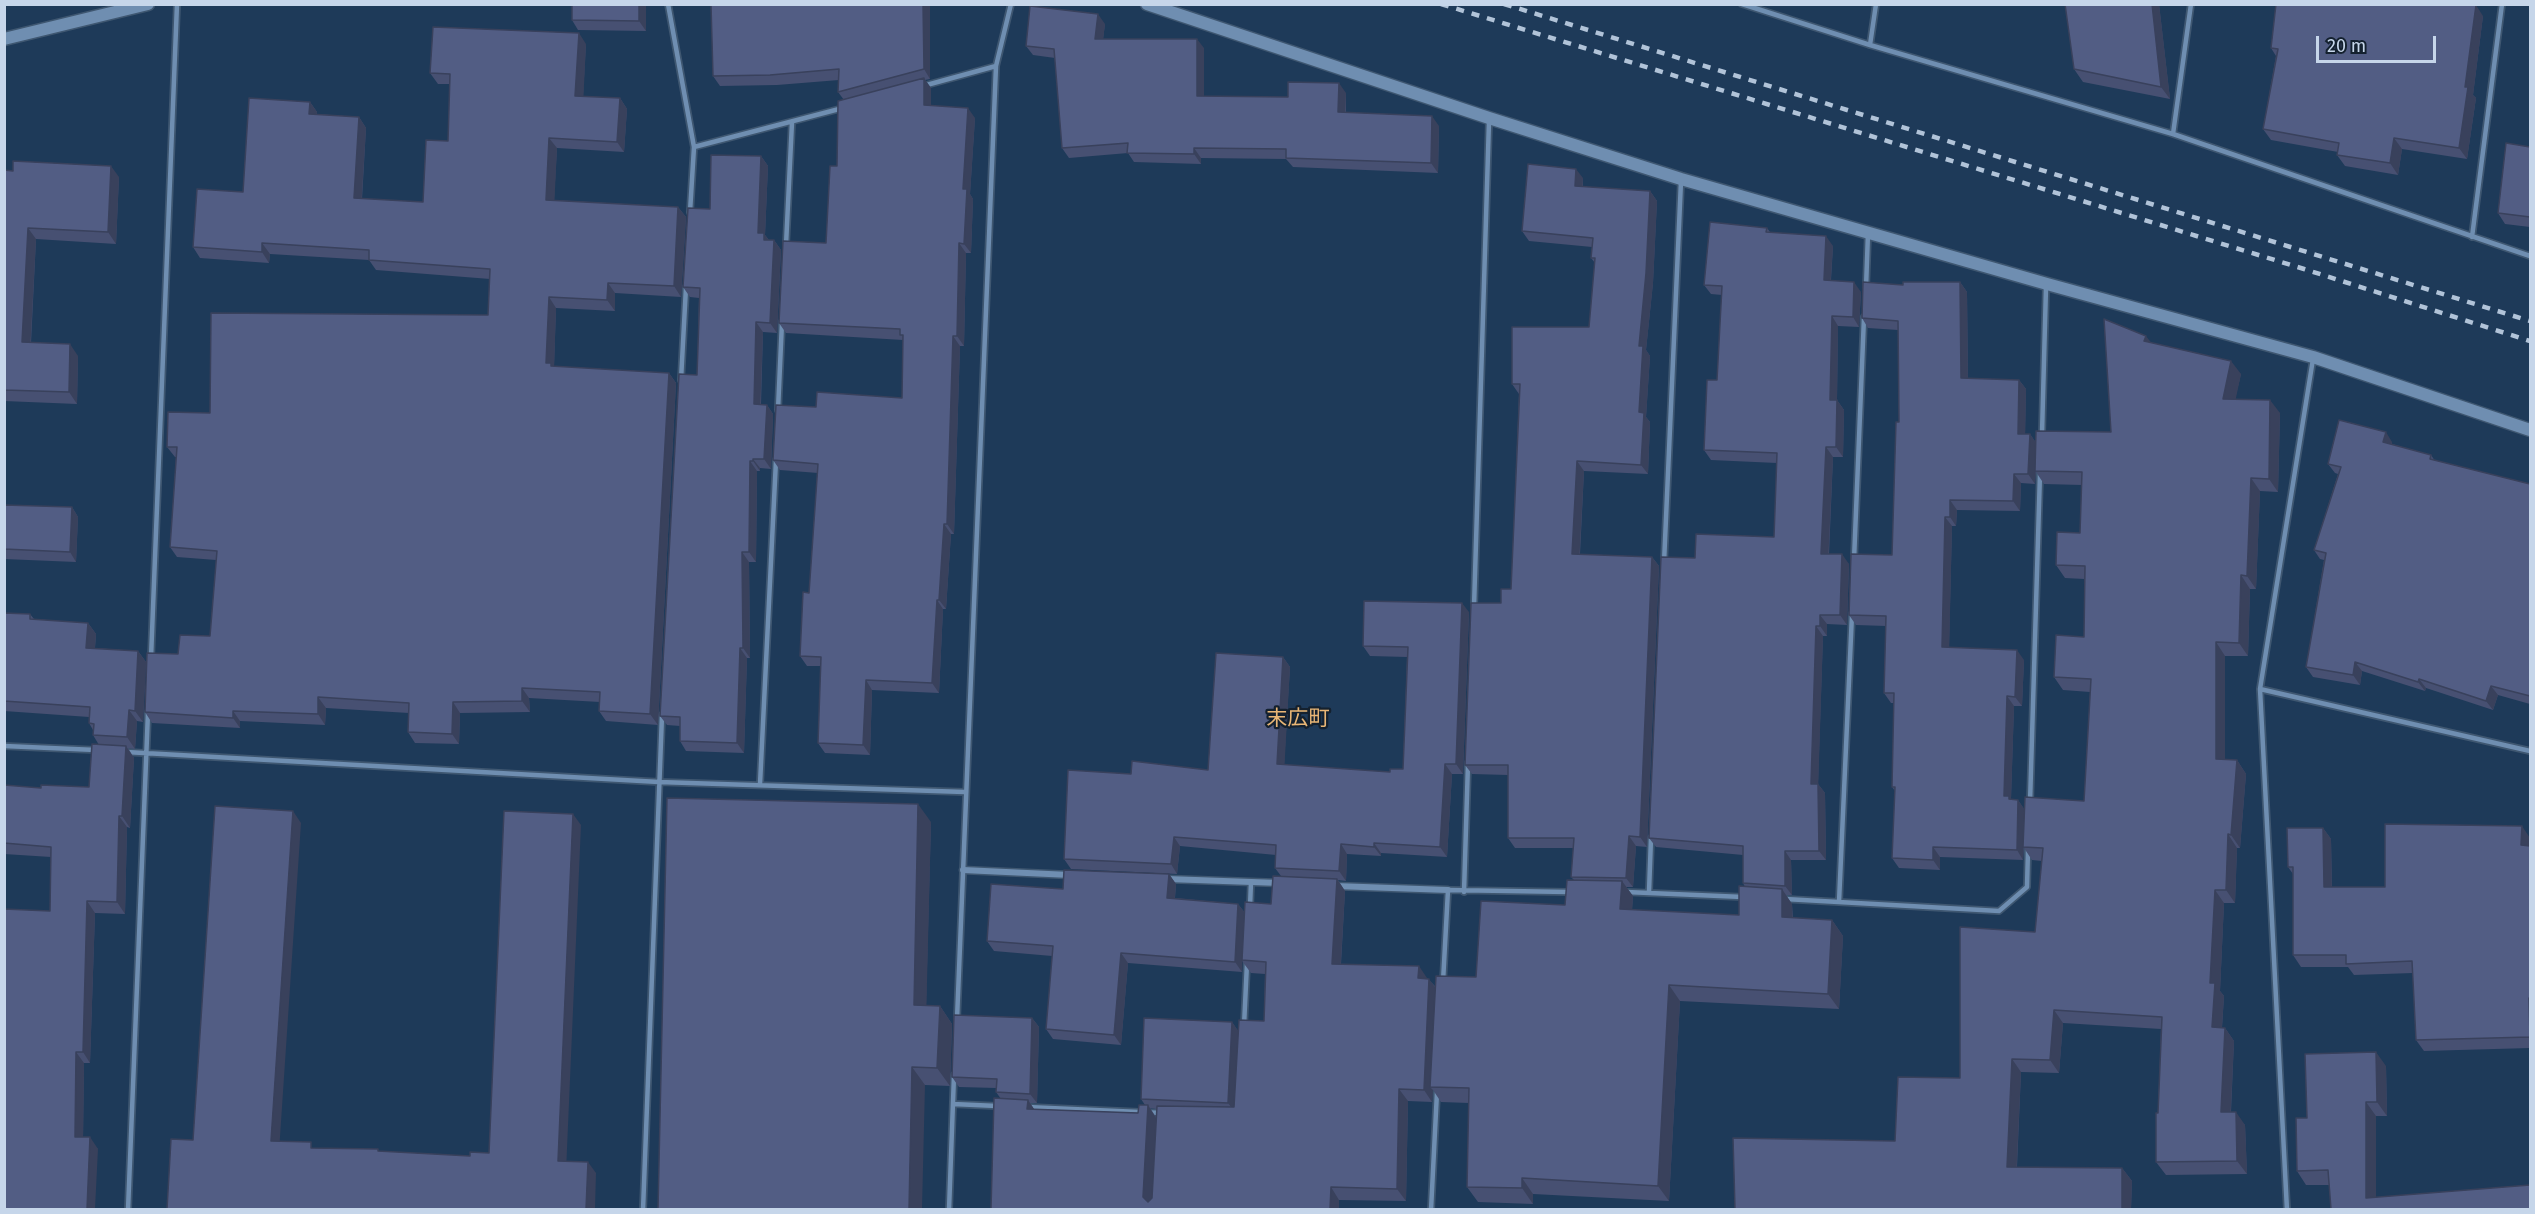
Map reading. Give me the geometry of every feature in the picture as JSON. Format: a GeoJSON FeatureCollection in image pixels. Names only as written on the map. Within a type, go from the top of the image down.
{"type":"FeatureCollection","features":[{"type":"Feature","properties":{"kind":"street"},"geometry":{"type":"LineString","coordinates":[[4,39],[148,4]]}},
{"type":"Feature","properties":{"kind":"street"},"geometry":{"type":"LineString","coordinates":[[1147,4],[1489,118],[1681,179],[2047,284],[2313,357],[2530,430]]}},
{"type":"Feature","properties":{"kind":"street"},"geometry":{"type":"LineString","coordinates":[[963,870],[1078,875]]}},
{"type":"Feature","properties":{"kind":"street"},"geometry":{"type":"LineString","coordinates":[[1159,878],[1286,884]]}},
{"type":"Feature","properties":{"kind":"street"},"geometry":{"type":"LineString","coordinates":[[1332,885],[1448,890]]}},
{"type":"Feature","properties":{"kind":"lane"},"geometry":{"type":"LineString","coordinates":[[150,670],[177,4]]}},
{"type":"Feature","properties":{"kind":"lane"},"geometry":{"type":"LineString","coordinates":[[668,4],[694,147],[690,219]]}},
{"type":"Feature","properties":{"kind":"lane"},"geometry":{"type":"LineString","coordinates":[[956,1022],[996,66],[1011,4]]}},
{"type":"Feature","properties":{"kind":"lane"},"geometry":{"type":"LineString","coordinates":[[1742,4],[1870,45],[2173,134],[2530,256]]}},
{"type":"Feature","properties":{"kind":"lane"},"geometry":{"type":"LineString","coordinates":[[1870,45],[1876,4]]}},
{"type":"Feature","properties":{"kind":"lane"},"geometry":{"type":"LineString","coordinates":[[2173,134],[2191,4]]}},
{"type":"Feature","properties":{"kind":"lane"},"geometry":{"type":"LineString","coordinates":[[2472,237],[2502,4]]}},
{"type":"Feature","properties":{"kind":"lane"},"geometry":{"type":"LineString","coordinates":[[916,87],[996,66]]}},
{"type":"Feature","properties":{"kind":"lane"},"geometry":{"type":"LineString","coordinates":[[694,147],[849,106]]}},
{"type":"Feature","properties":{"kind":"lane"},"geometry":{"type":"LineString","coordinates":[[1473,618],[1489,118]]}},
{"type":"Feature","properties":{"kind":"lane"},"geometry":{"type":"LineString","coordinates":[[786,252],[792,122]]}},
{"type":"Feature","properties":{"kind":"lane"},"geometry":{"type":"LineString","coordinates":[[1663,571],[1681,179]]}},
{"type":"Feature","properties":{"kind":"lane"},"geometry":{"type":"LineString","coordinates":[[1865,293],[1868,233]]}},
{"type":"Feature","properties":{"kind":"lane"},"geometry":{"type":"LineString","coordinates":[[681,387],[687,279]]}},
{"type":"Feature","properties":{"kind":"lane"},"geometry":{"type":"LineString","coordinates":[[2042,438],[2047,284]]}},
{"type":"Feature","properties":{"kind":"lane"},"geometry":{"type":"LineString","coordinates":[[1854,568],[1865,305]]}},
{"type":"Feature","properties":{"kind":"lane"},"geometry":{"type":"LineString","coordinates":[[778,417],[783,311]]}},
{"type":"Feature","properties":{"kind":"lane"},"geometry":{"type":"LineString","coordinates":[[2287,1209],[2260,689],[2313,357]]}},
{"type":"Feature","properties":{"kind":"lane"},"geometry":{"type":"LineString","coordinates":[[760,784],[776,453]]}},
{"type":"Feature","properties":{"kind":"lane"},"geometry":{"type":"LineString","coordinates":[[2030,804],[2041,461]]}},
{"type":"Feature","properties":{"kind":"lane"},"geometry":{"type":"LineString","coordinates":[[1839,902],[1852,603]]}},
{"type":"Feature","properties":{"kind":"lane"},"geometry":{"type":"LineString","coordinates":[[2260,689],[2530,751]]}},
{"type":"Feature","properties":{"kind":"lane"},"geometry":{"type":"LineString","coordinates":[[128,1209],[149,705]]}},
{"type":"Feature","properties":{"kind":"lane"},"geometry":{"type":"LineString","coordinates":[[643,1209],[663,710]]}},
{"type":"Feature","properties":{"kind":"lane"},"geometry":{"type":"LineString","coordinates":[[4,746],[99,751]]}},
{"type":"Feature","properties":{"kind":"lane"},"geometry":{"type":"LineString","coordinates":[[123,752],[659,782],[965,792]]}},
{"type":"Feature","properties":{"kind":"lane"},"geometry":{"type":"LineString","coordinates":[[1464,891],[1468,761]]}},
{"type":"Feature","properties":{"kind":"lane"},"geometry":{"type":"LineString","coordinates":[[1649,892],[1652,833]]}},
{"type":"Feature","properties":{"kind":"lane"},"geometry":{"type":"LineString","coordinates":[[1780,899],[2000,911],[2027,887],[2029,840]]}},
{"type":"Feature","properties":{"kind":"lane"},"geometry":{"type":"LineString","coordinates":[[1250,917],[1251,882]]}},
{"type":"Feature","properties":{"kind":"lane"},"geometry":{"type":"LineString","coordinates":[[1443,985],[1448,890],[1580,892]]}},
{"type":"Feature","properties":{"kind":"lane"},"geometry":{"type":"LineString","coordinates":[[1614,892],[1744,897]]}},
{"type":"Feature","properties":{"kind":"lane"},"geometry":{"type":"LineString","coordinates":[[1243,1035],[1248,953]]}},
{"type":"Feature","properties":{"kind":"lane"},"geometry":{"type":"LineString","coordinates":[[949,1209],[954,1069]]}},
{"type":"Feature","properties":{"kind":"lane"},"geometry":{"type":"LineString","coordinates":[[1431,1209],[1438,1079]]}},
{"type":"Feature","properties":{"kind":"lane"},"geometry":{"type":"LineString","coordinates":[[953,1104],[999,1106]]}},
{"type":"Feature","properties":{"kind":"lane"},"geometry":{"type":"LineString","coordinates":[[1022,1107],[1172,1114]]}},
{"type":"Feature","properties":{"kind":"lane"},"geometry":{"type":"LineString","coordinates":[[1161,1113],[1161,1124]]}},
{"type":"Feature","properties":{"kind":"building"},"geometry":{"type":"Polygon","coordinates":[[[572,4],[639,4],[639,21],[572,20],[572,4]]]}},
{"type":"Feature","properties":{"kind":"building"},"geometry":{"type":"Polygon","coordinates":[[[923,4],[924,69],[838,92],[839,69],[770,75],[713,76],[711,5],[923,4]]]}},
{"type":"Feature","properties":{"kind":"building"},"geometry":{"type":"Polygon","coordinates":[[[2065,4],[2152,4],[2161,87],[2074,69],[2065,4]]]}},
{"type":"Feature","properties":{"kind":"building"},"geometry":{"type":"Polygon","coordinates":[[[2276,4],[2476,5],[2459,148],[2394,138],[2390,163],[2337,155],[2339,143],[2263,129],[2278,49],[2271,48],[2276,4]]]}},
{"type":"Feature","properties":{"kind":"building"},"geometry":{"type":"Polygon","coordinates":[[[1030,6],[1098,14],[1095,39],[1197,39],[1197,96],[1288,97],[1288,82],[1339,83],[1338,112],[1432,116],[1431,163],[1286,158],[1286,149],[1194,148],[1194,154],[1127,153],[1128,143],[1062,148],[1054,49],[1026,46],[1030,6]]]}},
{"type":"Feature","properties":{"kind":"building"},"geometry":{"type":"Polygon","coordinates":[[[433,27],[579,33],[575,96],[620,98],[617,142],[549,138],[546,200],[678,207],[674,286],[608,283],[607,300],[549,297],[546,363],[551,363],[551,366],[669,373],[650,714],[599,711],[600,692],[522,688],[522,701],[453,702],[452,734],[408,732],[409,703],[318,697],[318,714],[233,711],[233,718],[145,712],[147,653],[178,654],[180,635],[210,636],[217,551],[170,547],[177,447],[167,447],[168,412],[210,413],[211,313],[488,315],[490,269],[369,260],[369,250],[262,243],[262,252],[193,247],[197,189],[243,192],[249,98],[310,102],[309,114],[359,117],[354,198],[423,202],[426,140],[448,141],[450,74],[430,73],[433,27]]]}},
{"type":"Feature","properties":{"kind":"building"},"geometry":{"type":"Polygon","coordinates":[[[924,78],[924,105],[968,108],[963,189],[967,189],[964,244],[959,243],[957,336],[953,336],[947,524],[944,524],[932,683],[866,680],[863,745],[818,743],[821,657],[800,656],[803,592],[809,593],[818,464],[773,460],[776,405],[816,407],[817,392],[902,398],[903,335],[900,335],[900,329],[779,323],[783,241],[826,243],[830,166],[837,166],[838,101],[924,78]]]}},
{"type":"Feature","properties":{"kind":"building"},"geometry":{"type":"Polygon","coordinates":[[[2506,143],[2530,147],[2530,217],[2498,213],[2506,143]]]}},
{"type":"Feature","properties":{"kind":"building"},"geometry":{"type":"Polygon","coordinates":[[[711,155],[761,156],[758,233],[764,233],[764,240],[774,240],[770,323],[756,322],[754,404],[767,405],[764,459],[750,461],[749,552],[742,552],[743,648],[740,648],[737,743],[680,741],[680,717],[660,716],[679,374],[697,375],[700,288],[683,287],[688,208],[710,209],[711,155]]]}},
{"type":"Feature","properties":{"kind":"building"},"geometry":{"type":"Polygon","coordinates":[[[13,161],[111,166],[108,232],[28,228],[22,342],[70,344],[69,392],[4,390],[4,170],[13,171],[13,161]]]}},
{"type":"Feature","properties":{"kind":"building"},"geometry":{"type":"Polygon","coordinates":[[[1528,164],[1576,169],[1575,186],[1650,191],[1646,273],[1639,346],[1643,346],[1639,412],[1644,413],[1641,465],[1577,461],[1572,554],[1652,557],[1640,837],[1629,836],[1626,878],[1571,877],[1574,838],[1508,838],[1508,765],[1465,765],[1471,603],[1501,603],[1501,589],[1511,589],[1520,384],[1512,384],[1512,327],[1589,327],[1595,258],[1591,258],[1593,238],[1522,231],[1528,164]]]}},
{"type":"Feature","properties":{"kind":"building"},"geometry":{"type":"Polygon","coordinates":[[[1710,222],[1767,228],[1766,232],[1826,236],[1824,280],[1854,282],[1853,317],[1832,316],[1830,400],[1837,400],[1836,447],[1826,447],[1821,554],[1842,554],[1840,615],[1820,615],[1820,626],[1816,626],[1811,784],[1818,784],[1819,851],[1785,851],[1785,886],[1743,883],[1743,846],[1649,838],[1661,557],[1695,558],[1696,534],[1774,537],[1777,453],[1704,450],[1707,380],[1717,380],[1722,286],[1704,285],[1710,222]]]}},
{"type":"Feature","properties":{"kind":"building"},"geometry":{"type":"Polygon","coordinates":[[[1863,282],[1903,285],[1903,282],[1960,282],[1961,378],[2019,380],[2018,434],[2030,434],[2028,474],[2014,474],[2013,501],[1950,500],[1950,517],[1945,517],[1942,647],[2017,650],[2015,697],[2007,696],[2004,796],[2018,800],[2017,850],[1933,847],[1933,860],[1892,858],[1895,787],[1892,787],[1894,693],[1884,693],[1886,616],[1849,615],[1851,554],[1892,555],[1896,422],[1899,422],[1898,321],[1862,318],[1863,282]]]}},
{"type":"Feature","properties":{"kind":"building"},"geometry":{"type":"Polygon","coordinates":[[[2104,319],[2146,336],[2144,341],[2231,361],[2223,399],[2270,400],[2269,479],[2251,478],[2247,576],[2241,575],[2239,643],[2216,642],[2216,759],[2237,760],[2231,835],[2228,834],[2226,890],[2215,890],[2210,983],[2215,983],[2212,1027],[2225,1028],[2221,1112],[2236,1112],[2237,1161],[2156,1162],[2156,1113],[2158,1113],[2162,1017],[2054,1010],[2050,1060],[2012,1059],[2007,1167],[2122,1168],[2122,1209],[1735,1209],[1733,1138],[1895,1141],[1898,1077],[1960,1078],[1960,927],[2035,932],[2043,848],[2023,847],[2025,797],[2084,801],[2091,679],[2054,677],[2056,635],[2084,637],[2085,566],[2056,565],[2057,532],[2080,533],[2082,472],[2035,471],[2036,431],[2111,432],[2104,319]]]}},
{"type":"Feature","properties":{"kind":"building"},"geometry":{"type":"Polygon","coordinates":[[[2339,420],[2386,432],[2383,442],[2431,455],[2430,459],[2530,484],[2530,696],[2491,686],[2486,701],[2419,679],[2418,682],[2355,662],[2353,675],[2306,667],[2326,553],[2314,550],[2341,467],[2328,464],[2339,420]]]}},
{"type":"Feature","properties":{"kind":"building"},"geometry":{"type":"Polygon","coordinates":[[[4,505],[72,507],[70,552],[4,549],[4,505]]]}},
{"type":"Feature","properties":{"kind":"building"},"geometry":{"type":"Polygon","coordinates":[[[1364,601],[1462,603],[1456,764],[1445,764],[1440,847],[1374,843],[1374,847],[1341,844],[1339,871],[1275,868],[1276,845],[1174,837],[1171,864],[1064,859],[1068,770],[1131,774],[1132,761],[1208,770],[1216,653],[1283,657],[1277,764],[1390,772],[1390,769],[1403,769],[1408,647],[1363,646],[1364,601]]]}},
{"type":"Feature","properties":{"kind":"building"},"geometry":{"type":"Polygon","coordinates":[[[4,613],[30,614],[30,619],[88,623],[86,648],[138,651],[135,711],[129,710],[127,737],[93,735],[94,724],[89,723],[90,707],[4,701],[4,613]]]}},
{"type":"Feature","properties":{"kind":"building"},"geometry":{"type":"Polygon","coordinates":[[[92,744],[126,746],[122,816],[119,816],[117,902],[87,901],[83,1052],[76,1052],[75,1137],[90,1137],[87,1209],[4,1209],[4,909],[50,911],[51,847],[4,843],[4,785],[41,788],[41,785],[89,787],[92,744]]]}},
{"type":"Feature","properties":{"kind":"building"},"geometry":{"type":"Polygon","coordinates":[[[667,798],[918,804],[914,1005],[940,1006],[937,1068],[912,1067],[909,1209],[658,1209],[667,798]]]}},
{"type":"Feature","properties":{"kind":"building"},"geometry":{"type":"Polygon","coordinates":[[[215,806],[293,811],[271,1141],[311,1142],[311,1148],[378,1149],[378,1151],[470,1156],[470,1152],[489,1153],[504,811],[573,814],[558,1161],[588,1162],[586,1209],[167,1209],[171,1139],[193,1140],[215,806]]]}},
{"type":"Feature","properties":{"kind":"building"},"geometry":{"type":"Polygon","coordinates":[[[2385,824],[2522,826],[2521,845],[2530,846],[2530,1037],[2416,1040],[2412,961],[2346,964],[2346,955],[2293,955],[2293,867],[2288,867],[2287,828],[2323,828],[2324,887],[2385,887],[2385,824]]]}},
{"type":"Feature","properties":{"kind":"building"},"geometry":{"type":"Polygon","coordinates":[[[1064,870],[1169,874],[1167,898],[1238,904],[1235,962],[1121,953],[1114,1035],[1046,1029],[1053,946],[987,941],[991,884],[1063,889],[1064,870]]]}},
{"type":"Feature","properties":{"kind":"building"},"geometry":{"type":"Polygon","coordinates":[[[1273,876],[1337,879],[1332,964],[1419,966],[1418,978],[1429,979],[1424,1090],[1399,1089],[1397,1189],[1331,1187],[1330,1209],[991,1209],[994,1098],[1028,1100],[1027,1109],[1138,1113],[1139,1105],[1148,1105],[1143,1197],[1148,1202],[1152,1198],[1157,1106],[1234,1107],[1239,1020],[1264,1021],[1266,962],[1242,960],[1245,902],[1271,904],[1273,876]]]}},
{"type":"Feature","properties":{"kind":"building"},"geometry":{"type":"Polygon","coordinates":[[[1567,880],[1622,881],[1620,909],[1739,915],[1739,886],[1782,889],[1782,917],[1832,920],[1828,994],[1669,985],[1658,1186],[1522,1178],[1522,1188],[1467,1187],[1469,1088],[1430,1087],[1436,976],[1476,977],[1481,901],[1565,905],[1567,880]]]}},
{"type":"Feature","properties":{"kind":"building"},"geometry":{"type":"Polygon","coordinates":[[[954,1015],[1032,1018],[1030,1094],[996,1092],[997,1079],[952,1077],[954,1015]]]}},
{"type":"Feature","properties":{"kind":"building"},"geometry":{"type":"Polygon","coordinates":[[[1144,1018],[1232,1022],[1228,1103],[1141,1099],[1144,1018]]]}},
{"type":"Feature","properties":{"kind":"building"},"geometry":{"type":"Polygon","coordinates":[[[2376,1052],[2377,1102],[2366,1102],[2366,1198],[2530,1185],[2530,1209],[2331,1209],[2328,1170],[2297,1171],[2296,1118],[2307,1118],[2305,1054],[2376,1052]]]}},
{"type":"Feature","properties":{"kind":"railway"},"geometry":{"type":"LineString","coordinates":[[1441,4],[2304,269],[2530,341]]}},
{"type":"Feature","properties":{"kind":"railway"},"geometry":{"type":"LineString","coordinates":[[1504,4],[2530,321]]}},
{"type":"Feature","properties":{"kind":"district","name":"末広町"},"geometry":{"type":"Point","coordinates":[1298,719]}}]}
